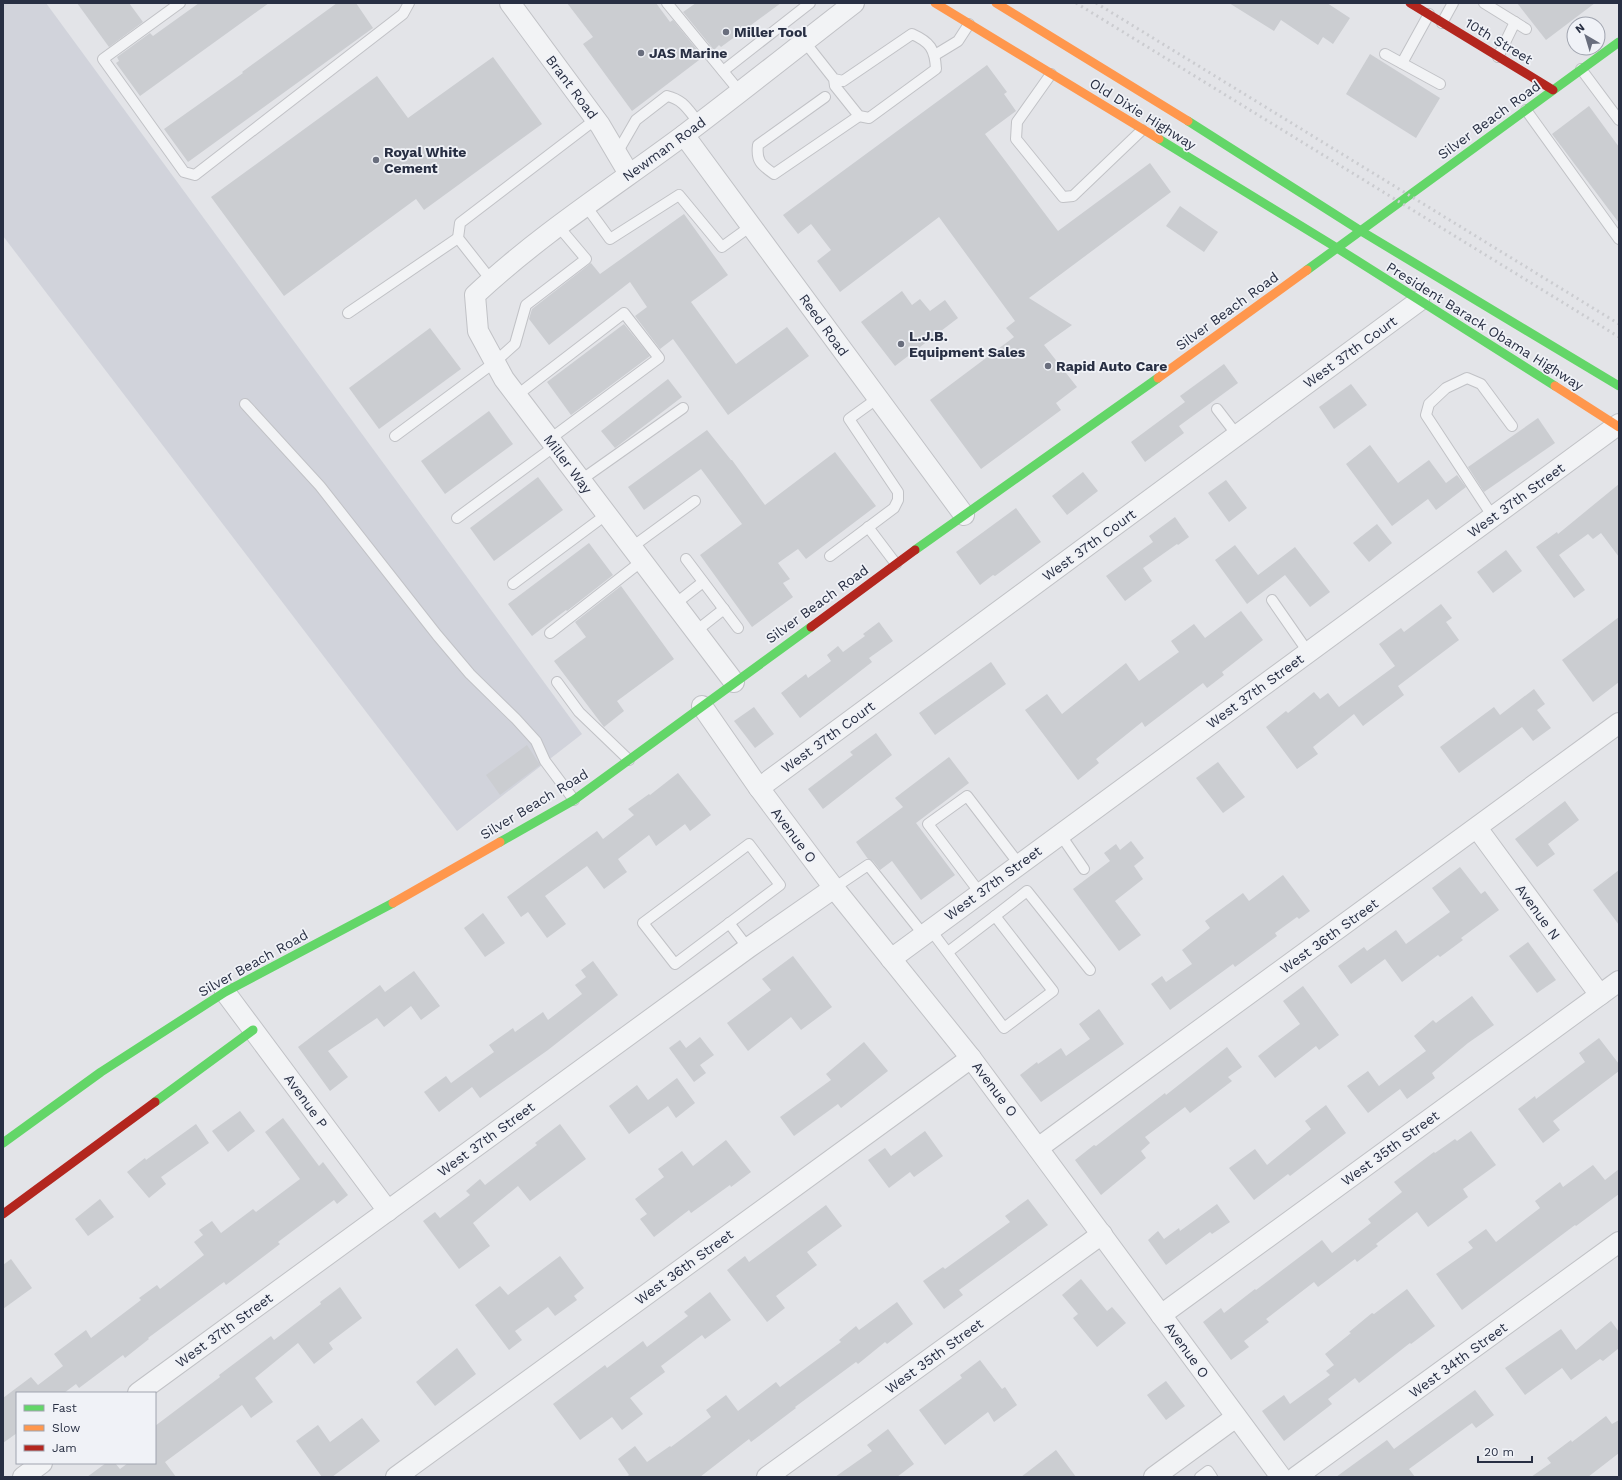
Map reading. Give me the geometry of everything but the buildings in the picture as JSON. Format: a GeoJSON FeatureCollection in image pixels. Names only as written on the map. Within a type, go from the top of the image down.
{"type":"FeatureCollection","features":[{"type":"Feature","properties":{"kind":"street","name":"Brant Road"},"geometry":{"type":"LineString","coordinates":[[510,3],[596,119],[630,174]]}},
{"type":"Feature","properties":{"kind":"street","name":"Newman Road"},"geometry":{"type":"LineString","coordinates":[[475,295],[491,280],[559,226],[692,129],[854,3]]}},
{"type":"Feature","properties":{"kind":"street","name":"Old Dixie Highway"},"geometry":{"type":"LineString","coordinates":[[935,3],[1337,248]]}},
{"type":"Feature","properties":{"kind":"street","name":"Old Dixie Highway"},"geometry":{"type":"LineString","coordinates":[[996,3],[1175,113],[1361,231]]}},
{"type":"Feature","properties":{"kind":"street","name":"10th Street"},"geometry":{"type":"LineString","coordinates":[[1410,3],[1553,90]]}},
{"type":"Feature","properties":{"kind":"street","name":"Silver Beach Road"},"geometry":{"type":"LineString","coordinates":[[3,1143],[101,1072],[225,992],[426,885],[574,800],[896,564],[1208,343],[1619,42]]}},
{"type":"Feature","properties":{"kind":"street","name":"Reed Road"},"geometry":{"type":"LineString","coordinates":[[692,129],[751,226],[964,515]]}},
{"type":"Feature","properties":{"kind":"street","name":"President Barack Obama Highway"},"geometry":{"type":"LineString","coordinates":[[1361,231],[1619,386]]}},
{"type":"Feature","properties":{"kind":"street","name":"President Barack Obama Highway"},"geometry":{"type":"LineString","coordinates":[[1337,248],[1618,426]]}},
{"type":"Feature","properties":{"kind":"street","name":"Miller Way"},"geometry":{"type":"LineString","coordinates":[[475,295],[478,331],[504,379],[692,626]]}},
{"type":"Feature","properties":{"kind":"street","name":"West 37th Court"},"geometry":{"type":"LineString","coordinates":[[759,788],[1419,301]]}},
{"type":"Feature","properties":{"kind":"street","name":"West 37th Street"},"geometry":{"type":"LineString","coordinates":[[891,959],[1618,426]]}},
{"type":"Feature","properties":{"kind":"street"},"geometry":{"type":"LineString","coordinates":[[692,626],[734,682]]}},
{"type":"Feature","properties":{"kind":"street","name":"Avenue O"},"geometry":{"type":"LineString","coordinates":[[702,706],[759,788],[834,888],[971,1058],[1281,1477]]}},
{"type":"Feature","properties":{"kind":"street","name":"West 36th Street"},"geometry":{"type":"LineString","coordinates":[[1038,1148],[1619,724]]}},
{"type":"Feature","properties":{"kind":"street","name":"Avenue N"},"geometry":{"type":"LineString","coordinates":[[1477,828],[1600,995]]}},
{"type":"Feature","properties":{"kind":"street","name":"West 37th Street"},"geometry":{"type":"LineString","coordinates":[[139,1392],[748,948],[834,888]]}},
{"type":"Feature","properties":{"kind":"street","name":"West 35th Street"},"geometry":{"type":"LineString","coordinates":[[1161,1315],[1619,981]]}},
{"type":"Feature","properties":{"kind":"street","name":"Avenue P"},"geometry":{"type":"LineString","coordinates":[[225,992],[388,1211]]}},
{"type":"Feature","properties":{"kind":"street"},"geometry":{"type":"LineString","coordinates":[[3,1214],[253,1030]]}},
{"type":"Feature","properties":{"kind":"street","name":"West 36th Street"},"geometry":{"type":"LineString","coordinates":[[396,1477],[971,1058]]}},
{"type":"Feature","properties":{"kind":"street","name":"West 35th Street"},"geometry":{"type":"LineString","coordinates":[[767,1477],[1102,1234]]}},
{"type":"Feature","properties":{"kind":"street","name":"West 34th Street"},"geometry":{"type":"LineString","coordinates":[[1296,1477],[1619,1242]]}},
{"type":"Feature","properties":{"kind":"street"},"geometry":{"type":"LineString","coordinates":[[1155,1477],[1236,1416]]}},
{"type":"Feature","properties":{"kind":"street"},"geometry":{"type":"LineString","coordinates":[[22,1477],[41,1464]]}},
{"type":"Feature","properties":{"kind":"lane"},"geometry":{"type":"LineString","coordinates":[[180,3],[103,60],[184,172],[195,175],[403,14],[409,3]]}},
{"type":"Feature","properties":{"kind":"lane"},"geometry":{"type":"LineString","coordinates":[[667,3],[740,92]]}},
{"type":"Feature","properties":{"kind":"lane"},"geometry":{"type":"LineString","coordinates":[[723,71],[810,3]]}},
{"type":"Feature","properties":{"kind":"lane"},"geometry":{"type":"LineString","coordinates":[[1442,23],[1454,3]]}},
{"type":"Feature","properties":{"kind":"lane"},"geometry":{"type":"LineString","coordinates":[[1484,3],[1526,29]]}},
{"type":"Feature","properties":{"kind":"lane"},"geometry":{"type":"LineString","coordinates":[[1402,63],[1429,14]]}},
{"type":"Feature","properties":{"kind":"lane"},"geometry":{"type":"LineString","coordinates":[[1498,57],[1515,22]]}},
{"type":"Feature","properties":{"kind":"lane"},"geometry":{"type":"LineString","coordinates":[[935,55],[958,41],[969,24]]}},
{"type":"Feature","properties":{"kind":"lane"},"geometry":{"type":"LineString","coordinates":[[804,41],[834,79],[835,86],[859,116],[869,118],[936,69],[935,55],[925,39],[912,34],[843,81],[834,79]]}},
{"type":"Feature","properties":{"kind":"lane"},"geometry":{"type":"LineString","coordinates":[[1385,54],[1440,84]]}},
{"type":"Feature","properties":{"kind":"lane"},"geometry":{"type":"LineString","coordinates":[[1581,69],[1619,120]]}},
{"type":"Feature","properties":{"kind":"lane"},"geometry":{"type":"LineString","coordinates":[[1051,74],[1017,122],[1016,139],[1063,197],[1073,196],[1142,130]]}},
{"type":"Feature","properties":{"kind":"lane"},"geometry":{"type":"LineString","coordinates":[[617,153],[636,120],[667,96],[677,98],[684,104],[692,129]]}},
{"type":"Feature","properties":{"kind":"lane"},"geometry":{"type":"LineString","coordinates":[[825,97],[758,145],[756,156],[763,166],[774,174],[859,116]]}},
{"type":"Feature","properties":{"kind":"lane"},"geometry":{"type":"LineString","coordinates":[[1526,110],[1619,239]]}},
{"type":"Feature","properties":{"kind":"lane"},"geometry":{"type":"LineString","coordinates":[[491,280],[458,238],[460,223],[596,119]]}},
{"type":"Feature","properties":{"kind":"lane"},"geometry":{"type":"LineString","coordinates":[[586,206],[610,239],[678,195],[722,246],[751,226]]}},
{"type":"Feature","properties":{"kind":"lane"},"geometry":{"type":"LineString","coordinates":[[395,436],[495,362],[515,344],[526,305],[586,259],[559,226]]}},
{"type":"Feature","properties":{"kind":"lane"},"geometry":{"type":"LineString","coordinates":[[348,313],[458,238]]}},
{"type":"Feature","properties":{"kind":"lane"},"geometry":{"type":"LineString","coordinates":[[457,518],[659,358],[624,313],[516,396]]}},
{"type":"Feature","properties":{"kind":"lane"},"geometry":{"type":"LineString","coordinates":[[1493,517],[1426,416],[1429,404],[1446,388],[1467,378],[1481,384],[1512,426]]}},
{"type":"Feature","properties":{"kind":"lane"},"geometry":{"type":"LineString","coordinates":[[830,556],[894,508],[898,500],[898,492],[849,419],[878,398]]}},
{"type":"Feature","properties":{"kind":"lane"},"geometry":{"type":"LineString","coordinates":[[244,404],[320,486],[437,635],[470,674],[516,719],[536,742],[545,761],[574,800]]}},
{"type":"Feature","properties":{"kind":"lane"},"geometry":{"type":"LineString","coordinates":[[581,480],[683,408]]}},
{"type":"Feature","properties":{"kind":"lane"},"geometry":{"type":"LineString","coordinates":[[1217,408],[1237,436]]}},
{"type":"Feature","properties":{"kind":"lane"},"geometry":{"type":"LineString","coordinates":[[550,633],[695,501]]}},
{"type":"Feature","properties":{"kind":"lane"},"geometry":{"type":"LineString","coordinates":[[513,584],[606,514]]}},
{"type":"Feature","properties":{"kind":"lane"},"geometry":{"type":"LineString","coordinates":[[868,527],[896,564]]}},
{"type":"Feature","properties":{"kind":"lane"},"geometry":{"type":"LineString","coordinates":[[686,559],[738,628]]}},
{"type":"Feature","properties":{"kind":"lane"},"geometry":{"type":"LineString","coordinates":[[675,604],[703,582]]}},
{"type":"Feature","properties":{"kind":"lane"},"geometry":{"type":"LineString","coordinates":[[1272,600],[1308,652]]}},
{"type":"Feature","properties":{"kind":"lane"},"geometry":{"type":"LineString","coordinates":[[692,626],[724,609]]}},
{"type":"Feature","properties":{"kind":"lane"},"geometry":{"type":"LineString","coordinates":[[557,682],[579,712],[629,760]]}},
{"type":"Feature","properties":{"kind":"lane"},"geometry":{"type":"LineString","coordinates":[[980,893],[928,824],[967,796],[1019,864]]}},
{"type":"Feature","properties":{"kind":"lane"},"geometry":{"type":"LineString","coordinates":[[1060,834],[1084,869]]}},
{"type":"Feature","properties":{"kind":"lane"},"geometry":{"type":"LineString","coordinates":[[749,844],[780,886],[729,923],[675,964],[643,924],[749,844]]}},
{"type":"Feature","properties":{"kind":"lane"},"geometry":{"type":"LineString","coordinates":[[834,888],[868,865],[927,932],[948,952],[1004,1028],[1053,991],[995,916]]}},
{"type":"Feature","properties":{"kind":"lane"},"geometry":{"type":"LineString","coordinates":[[948,952],[1028,891],[1090,970]]}},
{"type":"Feature","properties":{"kind":"lane"},"geometry":{"type":"LineString","coordinates":[[729,923],[748,948]]}},
{"type":"Feature","properties":{"kind":"lane"},"geometry":{"type":"LineString","coordinates":[[1200,1477],[1208,1471],[1212,1477]]}},
{"type":"Feature","properties":{"kind":"shaded area"},"geometry":{"type":"Polygon","coordinates":[[[3,3],[46,3],[582,734],[457,831],[3,236],[3,3]]]}},
{"type":"Feature","properties":{"kind":"railway"},"geometry":{"type":"LineString","coordinates":[[1076,3],[1619,337]]}},
{"type":"Feature","properties":{"kind":"railway"},"geometry":{"type":"LineString","coordinates":[[1096,3],[1619,324]]}},
{"type":"Feature","properties":{"kind":"traffic: fast"},"geometry":{"type":"LineString","coordinates":[[1307,270],[1619,42]]}},
{"type":"Feature","properties":{"kind":"traffic: fast"},"geometry":{"type":"LineString","coordinates":[[1188,121],[1361,231],[1619,386]]}},
{"type":"Feature","properties":{"kind":"traffic: fast"},"geometry":{"type":"LineString","coordinates":[[1159,139],[1337,248],[1555,386]]}},
{"type":"Feature","properties":{"kind":"traffic: fast"},"geometry":{"type":"LineString","coordinates":[[915,550],[1158,378]]}},
{"type":"Feature","properties":{"kind":"traffic: fast"},"geometry":{"type":"LineString","coordinates":[[500,842],[574,800],[811,627]]}},
{"type":"Feature","properties":{"kind":"traffic: fast"},"geometry":{"type":"LineString","coordinates":[[3,1143],[101,1072],[225,992],[393,903]]}},
{"type":"Feature","properties":{"kind":"traffic: fast"},"geometry":{"type":"LineString","coordinates":[[155,1102],[253,1030]]}},
{"type":"Feature","properties":{"kind":"traffic: slow"},"geometry":{"type":"LineString","coordinates":[[935,3],[1159,139]]}},
{"type":"Feature","properties":{"kind":"traffic: slow"},"geometry":{"type":"LineString","coordinates":[[996,3],[1188,121]]}},
{"type":"Feature","properties":{"kind":"traffic: slow"},"geometry":{"type":"LineString","coordinates":[[1158,378],[1307,270]]}},
{"type":"Feature","properties":{"kind":"traffic: slow"},"geometry":{"type":"LineString","coordinates":[[1555,386],[1619,427]]}},
{"type":"Feature","properties":{"kind":"traffic: slow"},"geometry":{"type":"LineString","coordinates":[[393,903],[500,842]]}},
{"type":"Feature","properties":{"kind":"traffic: jam"},"geometry":{"type":"LineString","coordinates":[[1410,3],[1553,90]]}},
{"type":"Feature","properties":{"kind":"traffic: jam"},"geometry":{"type":"LineString","coordinates":[[811,627],[915,550]]}},
{"type":"Feature","properties":{"kind":"traffic: jam"},"geometry":{"type":"LineString","coordinates":[[3,1214],[155,1102]]}},
{"type":"Feature","properties":{"kind":"place","name":"Miller Tool"},"geometry":{"type":"Point","coordinates":[726,32]}},
{"type":"Feature","properties":{"kind":"place","name":"JAS Marine"},"geometry":{"type":"Point","coordinates":[641,53]}},
{"type":"Feature","properties":{"kind":"place","name":"Royal White Cement"},"geometry":{"type":"Point","coordinates":[376,160]}},
{"type":"Feature","properties":{"kind":"place","name":"L.J.B. Equipment Sales"},"geometry":{"type":"Point","coordinates":[901,344]}},
{"type":"Feature","properties":{"kind":"place","name":"Rapid Auto Care"},"geometry":{"type":"Point","coordinates":[1048,366]}}]}
